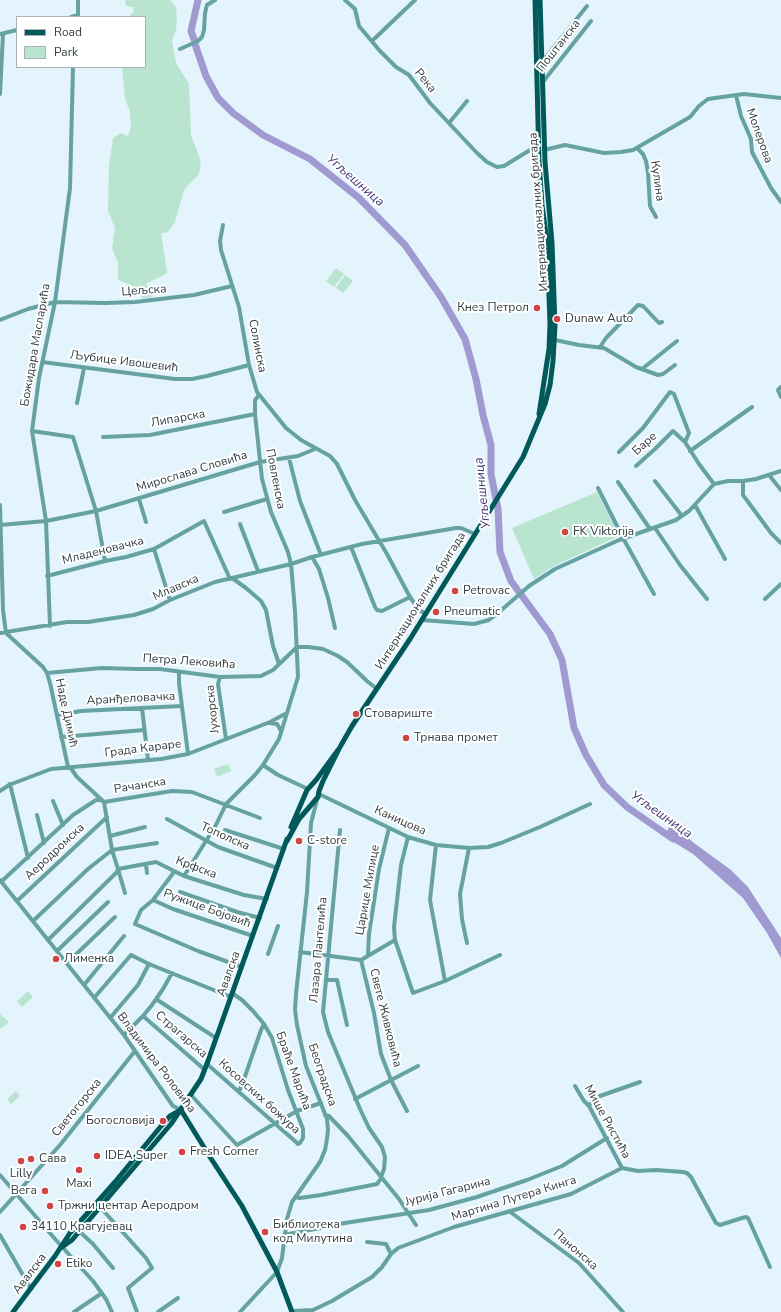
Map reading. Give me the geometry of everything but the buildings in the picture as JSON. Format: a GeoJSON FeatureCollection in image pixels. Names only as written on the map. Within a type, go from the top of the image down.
{"type":"FeatureCollection","features":[{"type":"Feature","properties":{"kind":"main road","name":"Интернационалних бригада"},"geometry":{"type":"LineString","coordinates":[[535,0],[542,205],[547,240],[550,324],[549,349],[538,421]]}},
{"type":"Feature","properties":{"kind":"main road","name":"Интернационалних бригада"},"geometry":{"type":"LineString","coordinates":[[287,841],[299,819],[318,795],[340,747],[358,716],[426,614],[525,453],[543,412],[549,390],[555,340],[552,243],[541,150],[542,60],[540,0]]}},
{"type":"Feature","properties":{"kind":"main road","name":"Интернационалних бригада"},"geometry":{"type":"LineString","coordinates":[[287,841],[290,829],[308,789],[340,747]]}},
{"type":"Feature","properties":{"kind":"main road"},"geometry":{"type":"LineString","coordinates":[[315,787],[318,795],[308,798],[308,789],[315,787]]}},
{"type":"Feature","properties":{"kind":"main road","name":"Авалска"},"geometry":{"type":"LineString","coordinates":[[62,1247],[72,1240],[142,1160],[181,1110],[205,1070],[287,841]]}},
{"type":"Feature","properties":{"kind":"main road","name":"Авалска"},"geometry":{"type":"LineString","coordinates":[[13,1312],[62,1247],[70,1233],[170,1116],[181,1110]]}},
{"type":"Feature","properties":{"kind":"main road","name":"Владимира Роловића"},"geometry":{"type":"LineString","coordinates":[[181,1110],[242,1206],[276,1272],[292,1312]]}},
{"type":"Feature","properties":{"kind":"street"},"geometry":{"type":"LineString","coordinates":[[78,0],[78,16]]}},
{"type":"Feature","properties":{"kind":"street"},"geometry":{"type":"LineString","coordinates":[[180,49],[198,41],[202,37],[207,5],[214,0]]}},
{"type":"Feature","properties":{"kind":"street","name":"Река"},"geometry":{"type":"LineString","coordinates":[[345,0],[355,9],[359,26],[392,64],[409,75],[424,97],[483,158],[497,167],[500,167],[508,165],[530,150],[541,150]]}},
{"type":"Feature","properties":{"kind":"street"},"geometry":{"type":"LineString","coordinates":[[372,41],[415,0]]}},
{"type":"Feature","properties":{"kind":"street"},"geometry":{"type":"LineString","coordinates":[[542,60],[587,6]]}},
{"type":"Feature","properties":{"kind":"street","name":"Поштанска"},"geometry":{"type":"LineString","coordinates":[[542,83],[591,21]]}},
{"type":"Feature","properties":{"kind":"street"},"geometry":{"type":"LineString","coordinates":[[0,94],[1,34],[16,30]]}},
{"type":"Feature","properties":{"kind":"street","name":"Божидара Масларића"},"geometry":{"type":"LineString","coordinates":[[50,626],[46,521],[32,431],[42,362],[55,302],[70,188],[73,68]]}},
{"type":"Feature","properties":{"kind":"street"},"geometry":{"type":"LineString","coordinates":[[541,150],[565,145],[604,153],[621,152],[637,148],[690,116],[699,106],[708,100],[744,94],[781,98]]}},
{"type":"Feature","properties":{"kind":"street","name":"Молерова"},"geometry":{"type":"LineString","coordinates":[[736,95],[741,116],[751,139],[752,152],[771,188],[781,202]]}},
{"type":"Feature","properties":{"kind":"street"},"geometry":{"type":"LineString","coordinates":[[449,123],[467,101]]}},
{"type":"Feature","properties":{"kind":"street","name":"Кулина"},"geometry":{"type":"LineString","coordinates":[[637,148],[643,154],[646,161],[650,206],[656,217]]}},
{"type":"Feature","properties":{"kind":"street","name":"Солинска"},"geometry":{"type":"LineString","coordinates":[[223,225],[220,241],[221,250],[239,307],[249,365],[255,389],[286,428],[315,449],[330,456],[338,464],[355,500],[378,542],[387,554],[410,597],[420,610],[426,614]]}},
{"type":"Feature","properties":{"kind":"street","name":"Цељска"},"geometry":{"type":"LineString","coordinates":[[0,320],[28,309],[55,302],[135,302],[194,295],[232,286]]}},
{"type":"Feature","properties":{"kind":"street"},"geometry":{"type":"LineString","coordinates":[[600,347],[606,338],[638,305],[643,306],[659,323],[662,322]]}},
{"type":"Feature","properties":{"kind":"street"},"geometry":{"type":"LineString","coordinates":[[555,340],[579,346],[600,347],[609,350],[636,367],[655,375],[660,375],[675,365]]}},
{"type":"Feature","properties":{"kind":"street"},"geometry":{"type":"LineString","coordinates":[[642,369],[677,341]]}},
{"type":"Feature","properties":{"kind":"street","name":"Љубице Ивошевић"},"geometry":{"type":"LineString","coordinates":[[42,362],[184,380],[207,376],[249,365]]}},
{"type":"Feature","properties":{"kind":"street"},"geometry":{"type":"LineString","coordinates":[[77,403],[84,368]]}},
{"type":"Feature","properties":{"kind":"street"},"geometry":{"type":"LineString","coordinates":[[781,387],[778,390],[781,397]]}},
{"type":"Feature","properties":{"kind":"street"},"geometry":{"type":"LineString","coordinates":[[619,452],[643,428],[670,392],[674,394],[689,433],[685,442],[714,484]]}},
{"type":"Feature","properties":{"kind":"street","name":"Повленска"},"geometry":{"type":"LineString","coordinates":[[184,876],[216,825],[226,804],[263,765],[281,732],[298,677],[291,564],[267,499],[260,462],[255,414],[255,400],[259,395]]}},
{"type":"Feature","properties":{"kind":"street"},"geometry":{"type":"LineString","coordinates":[[690,451],[752,407]]}},
{"type":"Feature","properties":{"kind":"street","name":"Липарска"},"geometry":{"type":"LineString","coordinates":[[103,436],[150,435],[255,414]]}},
{"type":"Feature","properties":{"kind":"street"},"geometry":{"type":"LineString","coordinates":[[32,431],[73,437],[96,511],[105,561]]}},
{"type":"Feature","properties":{"kind":"street","name":"Баре"},"geometry":{"type":"LineString","coordinates":[[636,466],[656,449],[673,431],[685,442]]}},
{"type":"Feature","properties":{"kind":"street"},"geometry":{"type":"LineString","coordinates":[[315,449],[304,455],[289,458],[300,500],[321,555]]}},
{"type":"Feature","properties":{"kind":"street","name":"Мирослава Словића"},"geometry":{"type":"LineString","coordinates":[[1,525],[46,521],[96,511],[260,462],[289,458]]}},
{"type":"Feature","properties":{"kind":"street"},"geometry":{"type":"LineString","coordinates":[[422,620],[438,623],[474,624],[489,620],[529,586],[555,569],[623,538],[676,520],[695,505],[714,484],[728,481],[743,481],[769,475],[781,470]]}},
{"type":"Feature","properties":{"kind":"street"},"geometry":{"type":"LineString","coordinates":[[769,475],[781,490]]}},
{"type":"Feature","properties":{"kind":"street"},"geometry":{"type":"LineString","coordinates":[[655,481],[682,516]]}},
{"type":"Feature","properties":{"kind":"street"},"geometry":{"type":"LineString","coordinates":[[743,481],[743,495],[771,533],[781,543]]}},
{"type":"Feature","properties":{"kind":"street"},"geometry":{"type":"LineString","coordinates":[[618,482],[707,600]]}},
{"type":"Feature","properties":{"kind":"street"},"geometry":{"type":"LineString","coordinates":[[598,488],[623,538],[654,594]]}},
{"type":"Feature","properties":{"kind":"street"},"geometry":{"type":"LineString","coordinates":[[139,499],[146,522]]}},
{"type":"Feature","properties":{"kind":"street"},"geometry":{"type":"LineString","coordinates":[[224,512],[267,499]]}},
{"type":"Feature","properties":{"kind":"street"},"geometry":{"type":"LineString","coordinates":[[0,505],[3,610],[6,633]]}},
{"type":"Feature","properties":{"kind":"street"},"geometry":{"type":"LineString","coordinates":[[695,505],[725,559]]}},
{"type":"Feature","properties":{"kind":"street","name":"Младеновачка"},"geometry":{"type":"LineString","coordinates":[[47,576],[154,549],[204,521],[231,578]]}},
{"type":"Feature","properties":{"kind":"street"},"geometry":{"type":"LineString","coordinates":[[240,524],[258,571]]}},
{"type":"Feature","properties":{"kind":"street","name":"Млавска"},"geometry":{"type":"LineString","coordinates":[[0,633],[67,622],[88,622],[134,615],[153,609],[170,600],[216,582],[291,564],[351,547],[456,528],[461,528],[475,534]]}},
{"type":"Feature","properties":{"kind":"street"},"geometry":{"type":"LineString","coordinates":[[351,547],[377,610],[382,611],[410,597]]}},
{"type":"Feature","properties":{"kind":"street"},"geometry":{"type":"LineString","coordinates":[[154,549],[170,600]]}},
{"type":"Feature","properties":{"kind":"street"},"geometry":{"type":"LineString","coordinates":[[312,557],[319,569],[335,628]]}},
{"type":"Feature","properties":{"kind":"street"},"geometry":{"type":"LineString","coordinates":[[231,578],[261,601],[266,610],[273,646],[279,664]]}},
{"type":"Feature","properties":{"kind":"street"},"geometry":{"type":"LineString","coordinates":[[765,599],[781,584]]}},
{"type":"Feature","properties":{"kind":"street","name":"Наде Димић"},"geometry":{"type":"LineString","coordinates":[[6,633],[43,667],[47,673],[69,767],[77,777],[104,802]]}},
{"type":"Feature","properties":{"kind":"street"},"geometry":{"type":"LineString","coordinates":[[297,647],[319,648],[333,653],[347,662],[377,689]]}},
{"type":"Feature","properties":{"kind":"street","name":"Петра Лековића"},"geometry":{"type":"LineString","coordinates":[[47,673],[102,668],[160,669],[220,677],[261,676],[273,670],[297,647]]}},
{"type":"Feature","properties":{"kind":"street"},"geometry":{"type":"LineString","coordinates":[[179,672],[188,754]]}},
{"type":"Feature","properties":{"kind":"street","name":"Јухорска"},"geometry":{"type":"LineString","coordinates":[[220,677],[218,684],[226,739]]}},
{"type":"Feature","properties":{"kind":"street","name":"Аранђеловачка"},"geometry":{"type":"LineString","coordinates":[[57,715],[81,711],[182,706]]}},
{"type":"Feature","properties":{"kind":"street"},"geometry":{"type":"LineString","coordinates":[[142,708],[148,760]]}},
{"type":"Feature","properties":{"kind":"street","name":"Града Караре"},"geometry":{"type":"LineString","coordinates":[[0,791],[10,784],[51,769],[162,759],[188,754],[270,722],[286,714]]}},
{"type":"Feature","properties":{"kind":"street"},"geometry":{"type":"LineString","coordinates":[[270,722],[277,724],[280,727],[281,732]]}},
{"type":"Feature","properties":{"kind":"street"},"geometry":{"type":"LineString","coordinates":[[61,737],[144,730]]}},
{"type":"Feature","properties":{"kind":"street"},"geometry":{"type":"LineString","coordinates":[[263,765],[278,775],[308,789]]}},
{"type":"Feature","properties":{"kind":"street"},"geometry":{"type":"LineString","coordinates":[[10,784],[28,858]]}},
{"type":"Feature","properties":{"kind":"street","name":"Рачанска"},"geometry":{"type":"LineString","coordinates":[[1,881],[80,810],[96,800],[101,800],[104,802],[177,791],[192,792],[260,818]]}},
{"type":"Feature","properties":{"kind":"street","name":"Каницова"},"geometry":{"type":"LineString","coordinates":[[318,795],[408,837],[436,845],[469,848],[488,847],[500,843],[540,827],[590,804]]}},
{"type":"Feature","properties":{"kind":"street","name":"Београдска"},"geometry":{"type":"LineString","coordinates":[[240,1312],[276,1272],[282,1258],[284,1235],[289,1211],[295,1197],[316,1169],[324,1154],[326,1145],[328,1130],[326,1115],[308,1073],[297,1025],[295,1002],[307,892],[311,823],[318,795]]}},
{"type":"Feature","properties":{"kind":"street"},"geometry":{"type":"LineString","coordinates":[[53,801],[63,825]]}},
{"type":"Feature","properties":{"kind":"street"},"geometry":{"type":"LineString","coordinates":[[104,802],[112,850],[125,893]]}},
{"type":"Feature","properties":{"kind":"street"},"geometry":{"type":"LineString","coordinates":[[37,815],[44,843]]}},
{"type":"Feature","properties":{"kind":"street","name":"Аеродромска"},"geometry":{"type":"LineString","coordinates":[[17,901],[107,817]]}},
{"type":"Feature","properties":{"kind":"street","name":"Тополска"},"geometry":{"type":"LineString","coordinates":[[167,819],[236,854],[277,868]]}},
{"type":"Feature","properties":{"kind":"street"},"geometry":{"type":"LineString","coordinates":[[110,836],[146,827]]}},
{"type":"Feature","properties":{"kind":"street","name":"Царице Милице"},"geometry":{"type":"LineString","coordinates":[[368,955],[379,869],[390,828]]}},
{"type":"Feature","properties":{"kind":"street"},"geometry":{"type":"LineString","coordinates":[[224,830],[284,849]]}},
{"type":"Feature","properties":{"kind":"street","name":"Лазара Пантелића"},"geometry":{"type":"LineString","coordinates":[[340,830],[323,1012],[328,1032],[355,1099],[366,1123],[380,1142],[384,1151],[384,1169],[381,1177]]}},
{"type":"Feature","properties":{"kind":"street"},"geometry":{"type":"LineString","coordinates":[[408,837],[401,865],[394,927],[395,940],[413,994],[446,981],[500,955]]}},
{"type":"Feature","properties":{"kind":"street"},"geometry":{"type":"LineString","coordinates":[[33,921],[88,869],[112,850],[157,843]]}},
{"type":"Feature","properties":{"kind":"street"},"geometry":{"type":"LineString","coordinates":[[436,845],[430,900],[446,981]]}},
{"type":"Feature","properties":{"kind":"street"},"geometry":{"type":"LineString","coordinates":[[467,944],[462,919],[460,894],[469,848]]}},
{"type":"Feature","properties":{"kind":"street","name":"Крфска"},"geometry":{"type":"LineString","coordinates":[[117,870],[156,862],[184,876],[244,895],[267,899]]}},
{"type":"Feature","properties":{"kind":"street"},"geometry":{"type":"LineString","coordinates":[[146,864],[147,873]]}},
{"type":"Feature","properties":{"kind":"street"},"geometry":{"type":"LineString","coordinates":[[48,940],[117,870]]}},
{"type":"Feature","properties":{"kind":"street"},"geometry":{"type":"LineString","coordinates":[[174,872],[153,900],[141,910],[135,924],[198,951],[242,967]]}},
{"type":"Feature","properties":{"kind":"street","name":"Владимира Роловића"},"geometry":{"type":"LineString","coordinates":[[1,881],[124,1035],[173,1106],[181,1110]]}},
{"type":"Feature","properties":{"kind":"street"},"geometry":{"type":"LineString","coordinates":[[180,892],[237,912],[260,918]]}},
{"type":"Feature","properties":{"kind":"street","name":"Ружице Бојовић"},"geometry":{"type":"LineString","coordinates":[[153,900],[173,909],[254,936]]}},
{"type":"Feature","properties":{"kind":"street"},"geometry":{"type":"LineString","coordinates":[[57,951],[108,902]]}},
{"type":"Feature","properties":{"kind":"street"},"geometry":{"type":"LineString","coordinates":[[67,963],[115,917]]}},
{"type":"Feature","properties":{"kind":"street"},"geometry":{"type":"LineString","coordinates":[[268,954],[278,926]]}},
{"type":"Feature","properties":{"kind":"street"},"geometry":{"type":"LineString","coordinates":[[84,985],[124,936]]}},
{"type":"Feature","properties":{"kind":"street"},"geometry":{"type":"LineString","coordinates":[[300,952],[361,960],[395,940]]}},
{"type":"Feature","properties":{"kind":"street","name":"Браће Марића"},"geometry":{"type":"LineString","coordinates":[[94,998],[131,955],[149,964],[231,995],[247,1005],[264,1024],[272,1038],[303,1132],[302,1140],[298,1144]]}},
{"type":"Feature","properties":{"kind":"street","name":"Свете Живковића"},"geometry":{"type":"LineString","coordinates":[[361,960],[374,1013],[381,1054],[391,1080],[407,1111]]}},
{"type":"Feature","properties":{"kind":"street"},"geometry":{"type":"LineString","coordinates":[[110,1018],[138,985],[149,964]]}},
{"type":"Feature","properties":{"kind":"street"},"geometry":{"type":"LineString","coordinates":[[124,1035],[143,1016],[156,999],[172,973]]}},
{"type":"Feature","properties":{"kind":"street"},"geometry":{"type":"LineString","coordinates":[[326,980],[338,980],[347,1025]]}},
{"type":"Feature","properties":{"kind":"street"},"geometry":{"type":"LineString","coordinates":[[156,999],[216,1038]]}},
{"type":"Feature","properties":{"kind":"street","name":"Страгарска"},"geometry":{"type":"LineString","coordinates":[[143,1016],[205,1070]]}},
{"type":"Feature","properties":{"kind":"street"},"geometry":{"type":"LineString","coordinates":[[239,1091],[264,1024]]}},
{"type":"Feature","properties":{"kind":"street","name":"Светогорска"},"geometry":{"type":"LineString","coordinates":[[0,1212],[60,1145],[135,1051]]}},
{"type":"Feature","properties":{"kind":"street","name":"Косовских божура"},"geometry":{"type":"LineString","coordinates":[[207,1064],[298,1144]]}},
{"type":"Feature","properties":{"kind":"street","name":"Свете Живковића"},"geometry":{"type":"LineString","coordinates":[[355,1099],[418,1066]]}},
{"type":"Feature","properties":{"kind":"street"},"geometry":{"type":"LineString","coordinates":[[589,1106],[593,1100],[600,1096],[640,1082]]}},
{"type":"Feature","properties":{"kind":"street","name":"Мише Ристића"},"geometry":{"type":"LineString","coordinates":[[575,1086],[584,1101],[589,1106],[622,1168]]}},
{"type":"Feature","properties":{"kind":"street"},"geometry":{"type":"LineString","coordinates":[[191,1095],[237,1145],[296,1111],[321,1103]]}},
{"type":"Feature","properties":{"kind":"street"},"geometry":{"type":"LineString","coordinates":[[326,1115],[329,1116],[348,1136],[406,1208],[416,1225]]}},
{"type":"Feature","properties":{"kind":"street","name":"Јурија Гагарина"},"geometry":{"type":"LineString","coordinates":[[284,1235],[345,1223],[429,1210],[477,1196],[527,1180],[562,1166],[607,1138]]}},
{"type":"Feature","properties":{"kind":"street"},"geometry":{"type":"LineString","coordinates":[[622,1168],[638,1171],[656,1170],[687,1173],[691,1177],[716,1223],[720,1226],[742,1218],[748,1218],[770,1267]]}},
{"type":"Feature","properties":{"kind":"street","name":"Мартина Лутера Кинга"},"geometry":{"type":"LineString","coordinates":[[292,1312],[314,1310],[372,1277],[382,1267],[390,1254],[398,1248],[454,1227],[571,1194],[622,1168]]}},
{"type":"Feature","properties":{"kind":"street"},"geometry":{"type":"LineString","coordinates":[[0,1175],[93,1281],[102,1293],[112,1312]]}},
{"type":"Feature","properties":{"kind":"street"},"geometry":{"type":"LineString","coordinates":[[295,1197],[300,1198],[314,1196],[372,1185],[379,1182],[381,1177]]}},
{"type":"Feature","properties":{"kind":"street"},"geometry":{"type":"LineString","coordinates":[[100,1207],[146,1258],[152,1268],[128,1288],[137,1312]]}},
{"type":"Feature","properties":{"kind":"street","name":"Панонска"},"geometry":{"type":"LineString","coordinates":[[509,1211],[579,1264],[623,1312]]}},
{"type":"Feature","properties":{"kind":"street"},"geometry":{"type":"LineString","coordinates":[[79,1231],[93,1244],[113,1268]]}},
{"type":"Feature","properties":{"kind":"street"},"geometry":{"type":"LineString","coordinates":[[0,1238],[31,1289]]}},
{"type":"Feature","properties":{"kind":"street"},"geometry":{"type":"LineString","coordinates":[[367,1242],[386,1244],[390,1254]]}},
{"type":"Feature","properties":{"kind":"street"},"geometry":{"type":"LineString","coordinates":[[74,1312],[102,1293]]}},
{"type":"Feature","properties":{"kind":"street"},"geometry":{"type":"LineString","coordinates":[[158,1312],[178,1298]]}},
{"type":"Feature","properties":{"kind":"green space"},"geometry":{"type":"Polygon","coordinates":[[[125,0],[170,0],[176,7],[176,30],[172,40],[176,63],[189,84],[191,135],[201,165],[199,174],[184,190],[175,222],[168,232],[161,233],[167,273],[146,284],[153,297],[142,298],[133,286],[118,280],[118,263],[112,248],[115,228],[108,211],[109,167],[113,138],[121,133],[128,136],[131,127],[130,112],[125,99],[122,68],[146,68],[146,16],[129,16],[133,13],[134,7],[126,6],[125,0]]]}},
{"type":"Feature","properties":{"kind":"green space"},"geometry":{"type":"Polygon","coordinates":[[[336,268],[344,274],[334,287],[326,281],[336,268]]]}},
{"type":"Feature","properties":{"kind":"green space"},"geometry":{"type":"Polygon","coordinates":[[[345,275],[353,281],[343,293],[336,288],[345,275]]]}},
{"type":"Feature","properties":{"kind":"green space","name":"FK Viktorija"},"geometry":{"type":"Polygon","coordinates":[[[597,492],[619,536],[552,567],[534,579],[512,528],[597,492]]]}},
{"type":"Feature","properties":{"kind":"green space"},"geometry":{"type":"Polygon","coordinates":[[[228,764],[231,771],[217,777],[214,769],[228,764]]]}},
{"type":"Feature","properties":{"kind":"green space"},"geometry":{"type":"Polygon","coordinates":[[[28,991],[33,997],[22,1007],[17,1001],[28,991]]]}},
{"type":"Feature","properties":{"kind":"green space"},"geometry":{"type":"Polygon","coordinates":[[[0,1014],[9,1022],[0,1029],[0,1014]]]}},
{"type":"Feature","properties":{"kind":"green space"},"geometry":{"type":"Polygon","coordinates":[[[16,1091],[20,1096],[11,1104],[7,1099],[16,1091]]]}},
{"type":"Feature","properties":{"kind":"shaded area"},"geometry":{"type":"Polygon","coordinates":[[[670,826],[681,832],[731,870],[748,887],[781,938],[781,958],[767,933],[743,898],[693,854],[664,836],[670,826]]]}},
{"type":"Feature","properties":{"kind":"waterway","name":"Угљешница"},"geometry":{"type":"LineString","coordinates":[[195,42],[191,31],[198,0]]}},
{"type":"Feature","properties":{"kind":"waterway","name":"Угљешница"},"geometry":{"type":"LineString","coordinates":[[195,44],[206,76],[218,98],[233,113],[263,135],[310,159],[359,198],[405,245],[441,297],[465,339],[476,379],[491,445],[491,474],[498,509],[500,552],[511,581],[550,634],[562,660],[574,728],[586,755],[604,785],[627,807],[673,839]]}},
{"type":"Feature","properties":{"kind":"place","name":"Кнез Петрол"},"geometry":{"type":"Point","coordinates":[537,308]}},
{"type":"Feature","properties":{"kind":"place","name":"Dunaw Auto"},"geometry":{"type":"Point","coordinates":[557,319]}},
{"type":"Feature","properties":{"kind":"place","name":"FK Viktorija"},"geometry":{"type":"Point","coordinates":[565,532]}},
{"type":"Feature","properties":{"kind":"place","name":"Petrovac"},"geometry":{"type":"Point","coordinates":[455,591]}},
{"type":"Feature","properties":{"kind":"place","name":"Pneumatic"},"geometry":{"type":"Point","coordinates":[436,612]}},
{"type":"Feature","properties":{"kind":"place","name":"Стовариште"},"geometry":{"type":"Point","coordinates":[356,714]}},
{"type":"Feature","properties":{"kind":"place","name":"Трнава промет"},"geometry":{"type":"Point","coordinates":[406,738]}},
{"type":"Feature","properties":{"kind":"place","name":"C-store"},"geometry":{"type":"Point","coordinates":[299,841]}},
{"type":"Feature","properties":{"kind":"place","name":"Лименка"},"geometry":{"type":"Point","coordinates":[56,959]}},
{"type":"Feature","properties":{"kind":"place","name":"Богословија"},"geometry":{"type":"Point","coordinates":[163,1121]}},
{"type":"Feature","properties":{"kind":"place","name":"Fresh Corner"},"geometry":{"type":"Point","coordinates":[182,1152]}},
{"type":"Feature","properties":{"kind":"place","name":"IDEA Super"},"geometry":{"type":"Point","coordinates":[97,1156]}},
{"type":"Feature","properties":{"kind":"place","name":"Сава"},"geometry":{"type":"Point","coordinates":[31,1159]}},
{"type":"Feature","properties":{"kind":"place","name":"Lilly"},"geometry":{"type":"Point","coordinates":[21,1161]}},
{"type":"Feature","properties":{"kind":"place","name":"Maxi"},"geometry":{"type":"Point","coordinates":[79,1170]}},
{"type":"Feature","properties":{"kind":"place","name":"Вега"},"geometry":{"type":"Point","coordinates":[45,1191]}},
{"type":"Feature","properties":{"kind":"place","name":"Тржни центар Аеродром"},"geometry":{"type":"Point","coordinates":[50,1206]}},
{"type":"Feature","properties":{"kind":"place","name":"34110 Крагујевац"},"geometry":{"type":"Point","coordinates":[23,1227]}},
{"type":"Feature","properties":{"kind":"place","name":"Библиотека код Милутина"},"geometry":{"type":"Point","coordinates":[265,1232]}},
{"type":"Feature","properties":{"kind":"place","name":"Etiko"},"geometry":{"type":"Point","coordinates":[58,1264]}}]}
